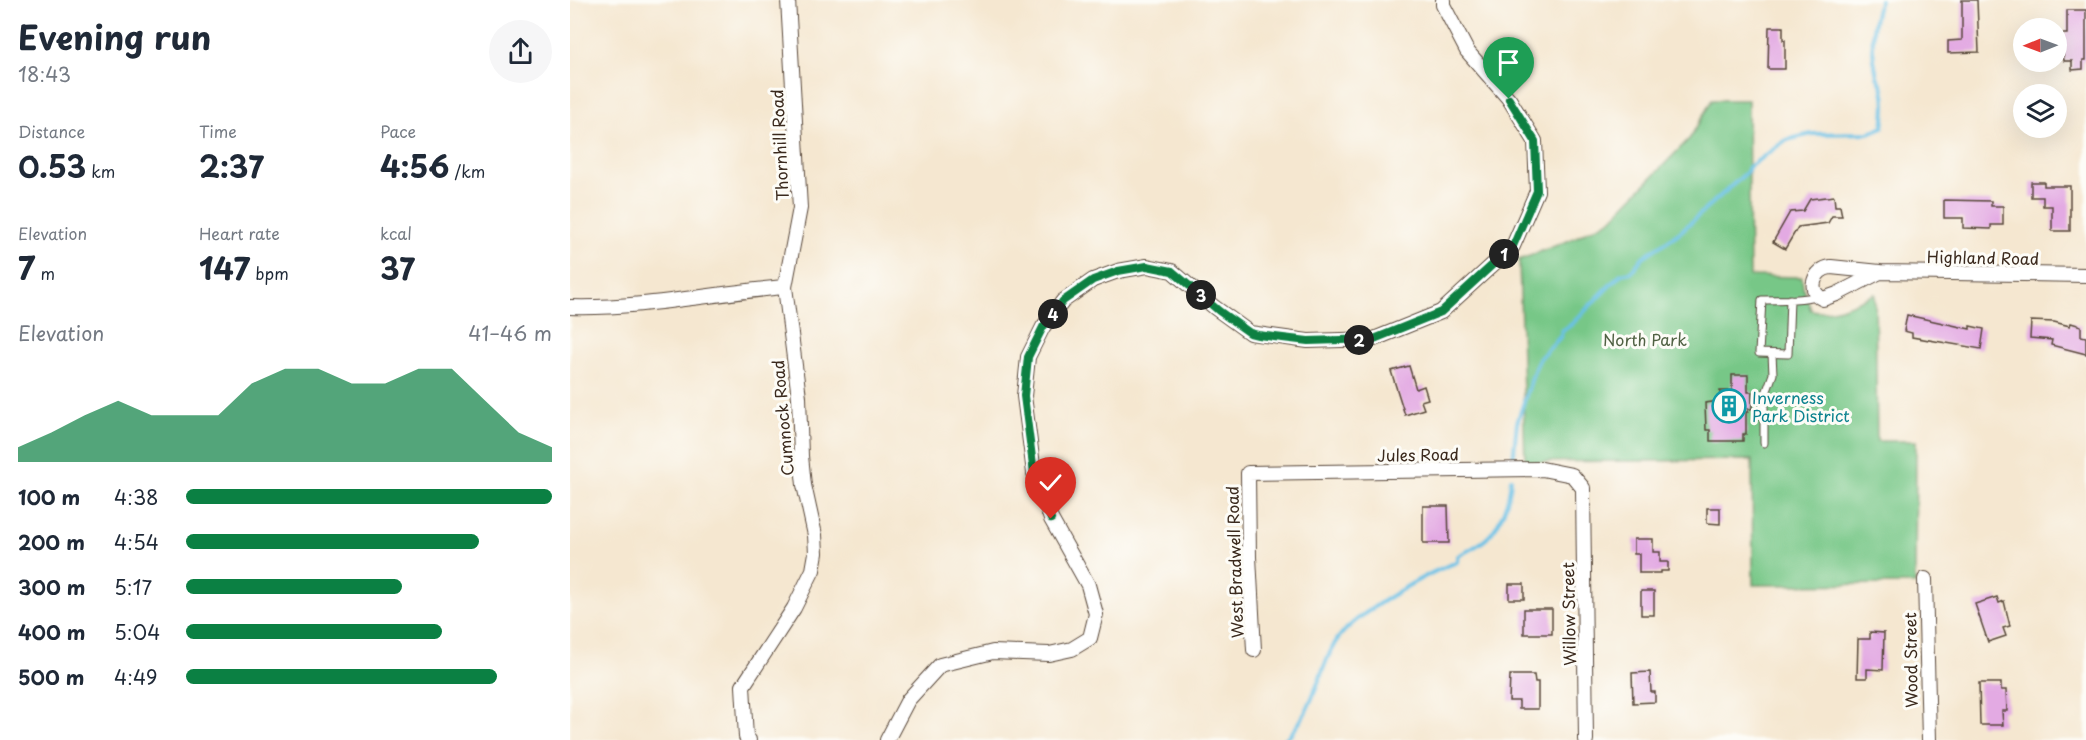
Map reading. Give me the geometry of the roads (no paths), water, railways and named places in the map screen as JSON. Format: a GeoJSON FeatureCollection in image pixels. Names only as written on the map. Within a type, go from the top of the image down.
{"type":"FeatureCollection","features":[{"type":"Feature","properties":{"kind":"street","name":"Thornhill Road"},"geometry":{"type":"LineString","coordinates":[[785,287],[800,208],[788,0]]}},
{"type":"Feature","properties":{"kind":"street"},"geometry":{"type":"LineString","coordinates":[[887,740],[908,700],[940,665],[993,652],[1049,654],[1072,649],[1090,638],[1096,614],[1088,585],[1051,519],[1034,473],[1024,396],[1028,357],[1043,327],[1063,301],[1093,280],[1118,271],[1147,266],[1172,271],[1214,307],[1250,333],[1308,341],[1374,339],[1441,312],[1513,246],[1537,191],[1535,141],[1509,99],[1467,51],[1443,5],[1443,0]]}},
{"type":"Feature","properties":{"kind":"street","name":"Highland Road"},"geometry":{"type":"LineString","coordinates":[[1880,272],[1837,294],[1823,298],[1816,296],[1813,290],[1814,282],[1823,268],[1831,267],[1880,272],[2086,275]]}},
{"type":"Feature","properties":{"kind":"street"},"geometry":{"type":"LineString","coordinates":[[570,307],[650,303],[785,287]]}},
{"type":"Feature","properties":{"kind":"street","name":"Cumnock Road"},"geometry":{"type":"LineString","coordinates":[[750,740],[746,736],[743,686],[794,608],[813,570],[816,553],[815,535],[802,466],[799,397],[785,287]]}},
{"type":"Feature","properties":{"kind":"street","name":"Jules Road"},"geometry":{"type":"LineString","coordinates":[[1248,473],[1542,469],[1572,475],[1583,488]]}},
{"type":"Feature","properties":{"kind":"street","name":"West Bradwell Road"},"geometry":{"type":"LineString","coordinates":[[1248,473],[1249,557],[1254,650]]}},
{"type":"Feature","properties":{"kind":"street","name":"Willow Street"},"geometry":{"type":"LineString","coordinates":[[1583,488],[1586,740]]}},
{"type":"Feature","properties":{"kind":"street","name":"Wood Street"},"geometry":{"type":"LineString","coordinates":[[1925,579],[1929,740]]}},
{"type":"Feature","properties":{"kind":"lane"},"geometry":{"type":"LineString","coordinates":[[1790,299],[1788,354],[1759,354],[1762,300],[1816,296]]}},
{"type":"Feature","properties":{"kind":"lane"},"geometry":{"type":"LineString","coordinates":[[1764,443],[1764,399],[1773,374],[1772,354]]}},
{"type":"Feature","properties":{"kind":"waterway"},"geometry":{"type":"LineString","coordinates":[[1513,460],[1517,423],[1540,358],[1561,336],[1562,331],[1572,324],[1621,274],[1631,272],[1643,257],[1679,233],[1747,172],[1749,167],[1786,140],[1812,134],[1869,133],[1883,127],[1884,94],[1877,76],[1873,47],[1874,19],[1880,0]]}},
{"type":"Feature","properties":{"kind":"waterway"},"geometry":{"type":"LineString","coordinates":[[1284,740],[1302,719],[1329,655],[1343,632],[1390,596],[1457,562],[1458,556],[1486,539],[1496,527],[1504,511],[1511,479]]}},
{"type":"Feature","properties":{"kind":"place","name":"Inverness Park District"},"geometry":{"type":"Point","coordinates":[1729,406]}},
{"type":"Feature","properties":{"kind":"park label","name":"North Park"},"geometry":{"type":"Point","coordinates":[1645,339]}}]}
